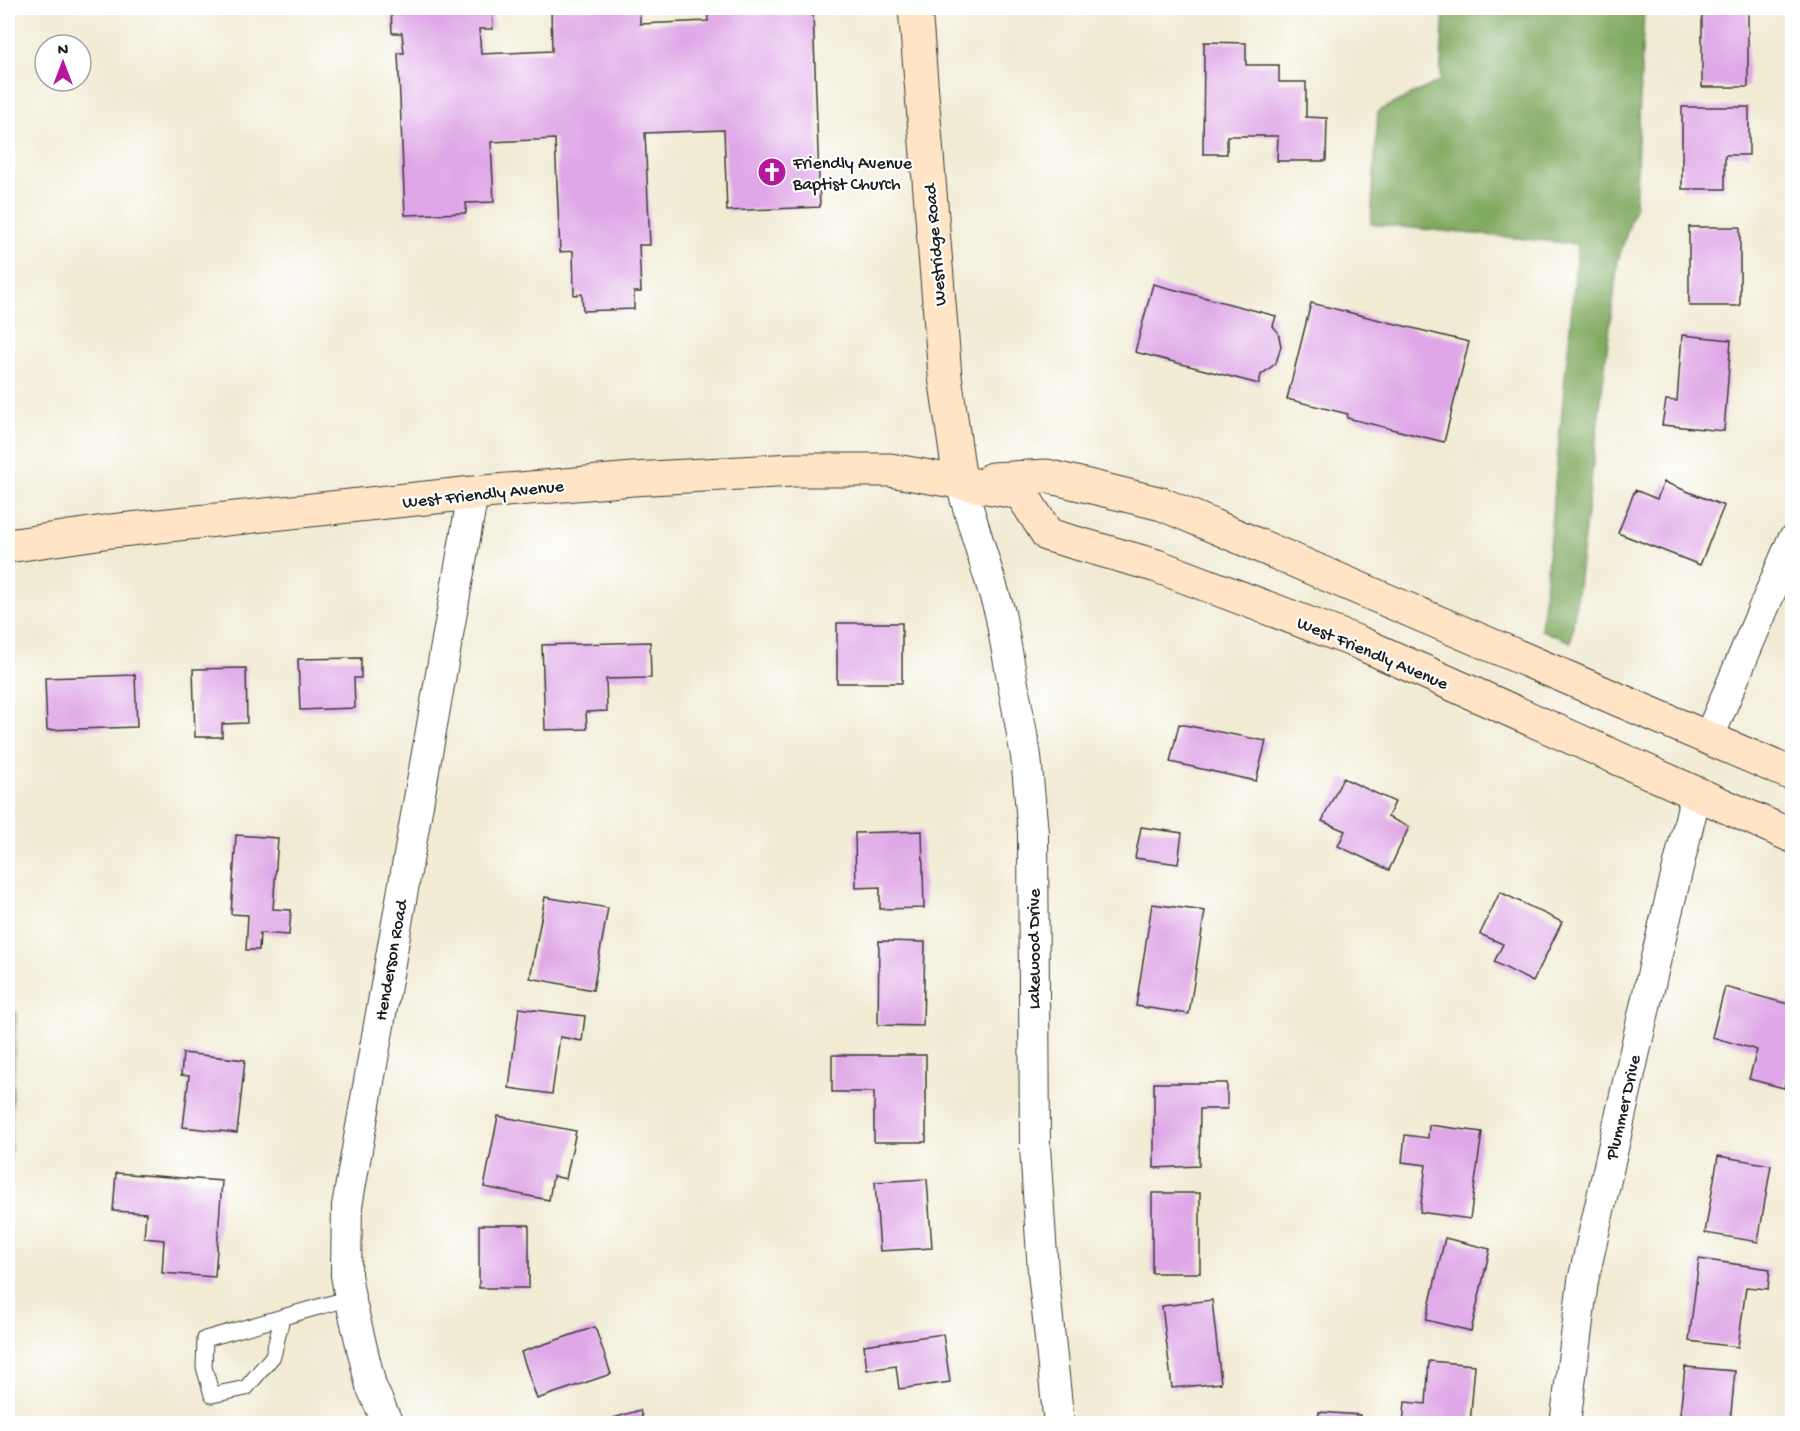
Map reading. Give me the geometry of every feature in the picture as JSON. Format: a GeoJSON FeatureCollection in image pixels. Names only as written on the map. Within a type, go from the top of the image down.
{"type":"FeatureCollection","features":[{"type":"Feature","properties":{"kind":"main road","name":"Westridge Road"},"geometry":{"type":"LineString","coordinates":[[915,8],[945,376],[960,481]]}},
{"type":"Feature","properties":{"kind":"main road","name":"West Friendly Avenue"},"geometry":{"type":"LineString","coordinates":[[8,546],[111,531],[472,493],[633,479],[793,470],[890,470],[960,481],[1021,493],[1048,536],[1157,566],[1360,643],[1792,836]]}},
{"type":"Feature","properties":{"kind":"main road","name":"West Friendly Avenue"},"geometry":{"type":"LineString","coordinates":[[960,481],[1047,476],[1162,504],[1792,774]]}},
{"type":"Feature","properties":{"kind":"street","name":"Lakewood Drive"},"geometry":{"type":"LineString","coordinates":[[960,481],[1000,613],[1026,756],[1033,833],[1035,1147],[1043,1272],[1059,1424]]}},
{"type":"Feature","properties":{"kind":"street","name":"Henderson Road"},"geometry":{"type":"LineString","coordinates":[[388,1424],[371,1386],[350,1298],[346,1275],[347,1206],[472,493]]}},
{"type":"Feature","properties":{"kind":"street"},"geometry":{"type":"LineString","coordinates":[[1709,737],[1792,541]]}},
{"type":"Feature","properties":{"kind":"street","name":"Plummer Drive"},"geometry":{"type":"LineString","coordinates":[[1565,1424],[1583,1281],[1653,970],[1696,794]]}},
{"type":"Feature","properties":{"kind":"lane"},"geometry":{"type":"LineString","coordinates":[[282,1318],[273,1356],[246,1388],[212,1395],[204,1367],[205,1339],[350,1298]]}},
{"type":"Feature","properties":{"kind":"green space"},"geometry":{"type":"Polygon","coordinates":[[[1444,8],[1644,8],[1635,207],[1618,260],[1571,642],[1541,630],[1578,244],[1371,224],[1378,111],[1440,81],[1444,8]]]}},
{"type":"Feature","properties":{"kind":"green space"},"geometry":{"type":"Polygon","coordinates":[[[8,1011],[16,1011],[8,1208],[8,1011]]]}},
{"type":"Feature","properties":{"kind":"building","name":"Friendly Avenue Baptist Church"},"geometry":{"type":"Polygon","coordinates":[[[391,8],[492,8],[493,29],[479,29],[481,54],[552,51],[551,8],[640,8],[640,24],[708,21],[707,8],[786,8],[787,13],[813,12],[820,207],[727,211],[724,130],[645,133],[650,245],[639,245],[641,292],[634,292],[634,309],[583,311],[582,294],[574,295],[573,251],[560,252],[555,139],[491,142],[494,202],[466,203],[466,213],[405,215],[398,53],[404,53],[402,33],[392,33],[391,8]]]}},
{"type":"Feature","properties":{"kind":"building"},"geometry":{"type":"Polygon","coordinates":[[[1702,8],[1748,8],[1748,87],[1702,87],[1702,8]]]}},
{"type":"Feature","properties":{"kind":"building"},"geometry":{"type":"Polygon","coordinates":[[[1204,42],[1246,43],[1246,65],[1279,65],[1279,82],[1306,82],[1306,117],[1327,118],[1326,161],[1277,161],[1278,136],[1227,136],[1227,154],[1203,154],[1204,42]]]}},
{"type":"Feature","properties":{"kind":"building"},"geometry":{"type":"Polygon","coordinates":[[[1682,107],[1749,107],[1749,155],[1725,155],[1725,189],[1682,189],[1682,107]]]}},
{"type":"Feature","properties":{"kind":"building"},"geometry":{"type":"Polygon","coordinates":[[[1689,227],[1740,227],[1740,306],[1689,306],[1689,227]]]}},
{"type":"Feature","properties":{"kind":"building"},"geometry":{"type":"Polygon","coordinates":[[[1153,284],[1276,316],[1273,326],[1278,332],[1281,346],[1276,363],[1261,375],[1259,384],[1135,352],[1153,284]]]}},
{"type":"Feature","properties":{"kind":"building"},"geometry":{"type":"Polygon","coordinates":[[[1311,303],[1469,342],[1444,442],[1347,418],[1348,414],[1287,399],[1311,303]]]}},
{"type":"Feature","properties":{"kind":"building"},"geometry":{"type":"Polygon","coordinates":[[[1682,335],[1731,340],[1724,431],[1662,425],[1666,400],[1677,401],[1682,335]]]}},
{"type":"Feature","properties":{"kind":"building"},"geometry":{"type":"Polygon","coordinates":[[[1664,482],[1724,506],[1700,565],[1618,533],[1635,490],[1657,499],[1664,482]]]}},
{"type":"Feature","properties":{"kind":"building"},"geometry":{"type":"Polygon","coordinates":[[[837,623],[902,623],[902,683],[837,683],[837,623]]]}},
{"type":"Feature","properties":{"kind":"building"},"geometry":{"type":"Polygon","coordinates":[[[650,642],[651,678],[606,679],[607,711],[586,712],[587,729],[545,730],[542,645],[650,642]]]}},
{"type":"Feature","properties":{"kind":"building"},"geometry":{"type":"Polygon","coordinates":[[[361,658],[361,678],[354,678],[355,708],[300,710],[298,659],[361,658]]]}},
{"type":"Feature","properties":{"kind":"building"},"geometry":{"type":"Polygon","coordinates":[[[246,668],[247,723],[222,724],[222,737],[195,737],[193,669],[246,668]]]}},
{"type":"Feature","properties":{"kind":"building"},"geometry":{"type":"Polygon","coordinates":[[[135,675],[137,727],[47,730],[45,678],[135,675]]]}},
{"type":"Feature","properties":{"kind":"building"},"geometry":{"type":"Polygon","coordinates":[[[1179,724],[1266,741],[1256,781],[1170,762],[1179,724]]]}},
{"type":"Feature","properties":{"kind":"building"},"geometry":{"type":"Polygon","coordinates":[[[1343,778],[1395,802],[1388,817],[1409,827],[1389,870],[1338,846],[1345,831],[1322,821],[1343,778]]]}},
{"type":"Feature","properties":{"kind":"building"},"geometry":{"type":"Polygon","coordinates":[[[1141,827],[1182,833],[1178,864],[1135,858],[1141,827]]]}},
{"type":"Feature","properties":{"kind":"building"},"geometry":{"type":"Polygon","coordinates":[[[922,831],[924,908],[880,909],[880,887],[856,888],[855,833],[922,831]]]}},
{"type":"Feature","properties":{"kind":"building"},"geometry":{"type":"Polygon","coordinates":[[[236,835],[278,838],[273,909],[291,910],[289,935],[260,933],[259,950],[246,950],[248,915],[231,914],[236,835]]]}},
{"type":"Feature","properties":{"kind":"building"},"geometry":{"type":"Polygon","coordinates":[[[1500,892],[1562,922],[1533,982],[1494,962],[1503,944],[1480,934],[1500,892]]]}},
{"type":"Feature","properties":{"kind":"building"},"geometry":{"type":"Polygon","coordinates":[[[545,897],[608,908],[593,990],[530,978],[545,897]]]}},
{"type":"Feature","properties":{"kind":"building"},"geometry":{"type":"Polygon","coordinates":[[[1152,904],[1205,911],[1189,1014],[1136,1006],[1152,904]]]}},
{"type":"Feature","properties":{"kind":"building"},"geometry":{"type":"Polygon","coordinates":[[[879,941],[925,942],[923,1026],[878,1025],[879,941]]]}},
{"type":"Feature","properties":{"kind":"building"},"geometry":{"type":"Polygon","coordinates":[[[1725,987],[1792,1005],[1792,1070],[1789,1069],[1784,1088],[1749,1079],[1757,1050],[1712,1037],[1725,987]]]}},
{"type":"Feature","properties":{"kind":"building"},"geometry":{"type":"Polygon","coordinates":[[[519,1008],[585,1016],[582,1041],[560,1037],[552,1094],[509,1088],[519,1008]]]}},
{"type":"Feature","properties":{"kind":"building"},"geometry":{"type":"Polygon","coordinates":[[[183,1053],[245,1060],[237,1133],[183,1127],[189,1076],[181,1075],[183,1053]]]}},
{"type":"Feature","properties":{"kind":"building"},"geometry":{"type":"Polygon","coordinates":[[[832,1055],[926,1055],[926,1142],[874,1142],[874,1092],[832,1092],[832,1055]]]}},
{"type":"Feature","properties":{"kind":"building"},"geometry":{"type":"Polygon","coordinates":[[[1154,1083],[1227,1083],[1227,1109],[1200,1109],[1199,1166],[1154,1168],[1154,1083]]]}},
{"type":"Feature","properties":{"kind":"building"},"geometry":{"type":"Polygon","coordinates":[[[498,1116],[576,1131],[566,1179],[553,1176],[549,1200],[484,1187],[498,1116]]]}},
{"type":"Feature","properties":{"kind":"building"},"geometry":{"type":"Polygon","coordinates":[[[1429,1125],[1482,1132],[1470,1219],[1420,1212],[1426,1165],[1402,1162],[1405,1135],[1428,1138],[1429,1125]]]}},
{"type":"Feature","properties":{"kind":"building"},"geometry":{"type":"Polygon","coordinates":[[[1718,1156],[1771,1165],[1758,1242],[1705,1233],[1718,1156]]]}},
{"type":"Feature","properties":{"kind":"building"},"geometry":{"type":"Polygon","coordinates":[[[116,1173],[222,1181],[215,1277],[162,1273],[164,1240],[144,1238],[146,1213],[113,1211],[116,1173]]]}},
{"type":"Feature","properties":{"kind":"building"},"geometry":{"type":"Polygon","coordinates":[[[927,1179],[932,1248],[880,1251],[875,1182],[927,1179]]]}},
{"type":"Feature","properties":{"kind":"building"},"geometry":{"type":"Polygon","coordinates":[[[1152,1193],[1200,1193],[1200,1273],[1152,1273],[1152,1193]]]}},
{"type":"Feature","properties":{"kind":"building"},"geometry":{"type":"Polygon","coordinates":[[[479,1225],[529,1225],[529,1288],[479,1288],[479,1225]]]}},
{"type":"Feature","properties":{"kind":"building"},"geometry":{"type":"Polygon","coordinates":[[[1445,1238],[1490,1249],[1471,1331],[1426,1320],[1445,1238]]]}},
{"type":"Feature","properties":{"kind":"building"},"geometry":{"type":"Polygon","coordinates":[[[1699,1259],[1770,1269],[1768,1289],[1746,1287],[1738,1347],[1689,1341],[1699,1259]]]}},
{"type":"Feature","properties":{"kind":"building"},"geometry":{"type":"Polygon","coordinates":[[[1212,1300],[1221,1383],[1172,1388],[1162,1306],[1212,1300]]]}},
{"type":"Feature","properties":{"kind":"building"},"geometry":{"type":"Polygon","coordinates":[[[595,1327],[611,1374],[537,1399],[521,1352],[595,1327]]]}},
{"type":"Feature","properties":{"kind":"building"},"geometry":{"type":"Polygon","coordinates":[[[943,1334],[950,1382],[899,1389],[896,1366],[867,1370],[864,1345],[943,1334]]]}},
{"type":"Feature","properties":{"kind":"building"},"geometry":{"type":"Polygon","coordinates":[[[1429,1361],[1475,1365],[1470,1424],[1403,1424],[1405,1402],[1426,1404],[1429,1361]]]}},
{"type":"Feature","properties":{"kind":"building"},"geometry":{"type":"Polygon","coordinates":[[[1685,1367],[1735,1371],[1730,1424],[1679,1424],[1685,1367]]]}},
{"type":"Feature","properties":{"kind":"building"},"geometry":{"type":"Polygon","coordinates":[[[640,1410],[644,1424],[597,1423],[640,1410]]]}},
{"type":"Feature","properties":{"kind":"building"},"geometry":{"type":"Polygon","coordinates":[[[1319,1412],[1360,1415],[1359,1424],[1318,1424],[1319,1412]]]}},
{"type":"Feature","properties":{"kind":"place","name":"Friendly Avenue Baptist Church"},"geometry":{"type":"Point","coordinates":[772,172]}}]}
